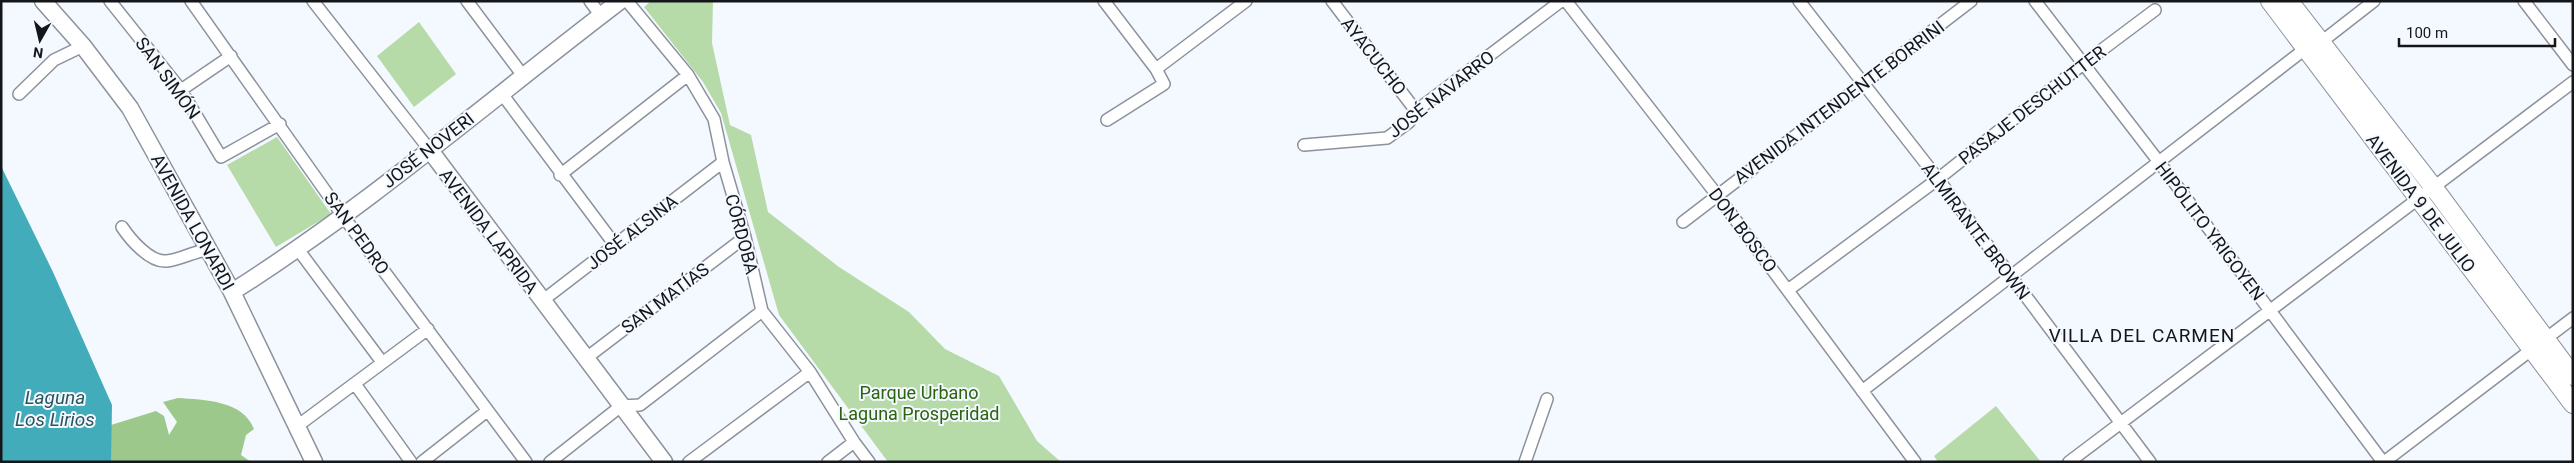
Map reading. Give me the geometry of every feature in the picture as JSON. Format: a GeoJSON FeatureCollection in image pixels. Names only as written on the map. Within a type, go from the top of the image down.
{"type":"FeatureCollection","features":[{"type":"Feature","properties":{"kind":"main road","name":"AVENIDA 9 DE JULIO"},"geometry":{"type":"LineString","coordinates":[[2270,1],[2313,46],[2434,188],[2538,343],[2573,404]]}},
{"type":"Feature","properties":{"kind":"main road","name":"AVENIDA 9 DE JULIO"},"geometry":{"type":"LineString","coordinates":[[2289,1],[2313,46],[2418,200],[2538,343],[2573,376]]}},
{"type":"Feature","properties":{"kind":"street","name":"AVENIDA LONARDI"},"geometry":{"type":"LineString","coordinates":[[43,1],[82,46],[130,108],[232,292],[314,462]]}},
{"type":"Feature","properties":{"kind":"street","name":"SAN SIMÓN"},"geometry":{"type":"LineString","coordinates":[[110,1],[181,90],[222,157],[280,124]]}},
{"type":"Feature","properties":{"kind":"street","name":"SAN PEDRO"},"geometry":{"type":"LineString","coordinates":[[191,1],[280,124],[343,216],[526,462]]}},
{"type":"Feature","properties":{"kind":"street","name":"AVENIDA LAPRIDA"},"geometry":{"type":"LineString","coordinates":[[313,1],[428,149],[664,462]]}},
{"type":"Feature","properties":{"kind":"street"},"geometry":{"type":"LineString","coordinates":[[467,1],[524,77]]}},
{"type":"Feature","properties":{"kind":"street"},"geometry":{"type":"LineString","coordinates":[[590,1],[601,16]]}},
{"type":"Feature","properties":{"kind":"street","name":"JOSÉ NOVERI"},"geometry":{"type":"LineString","coordinates":[[232,292],[343,216],[620,1]]}},
{"type":"Feature","properties":{"kind":"street","name":"CÓRDOBA"},"geometry":{"type":"LineString","coordinates":[[627,1],[688,75],[714,119],[723,162],[745,237],[762,311],[810,372],[854,442],[869,462]]}},
{"type":"Feature","properties":{"kind":"street"},"geometry":{"type":"LineString","coordinates":[[1104,1],[1156,69],[1164,84],[1107,120]]}},
{"type":"Feature","properties":{"kind":"street"},"geometry":{"type":"LineString","coordinates":[[1156,69],[1246,1]]}},
{"type":"Feature","properties":{"kind":"street","name":"AYACUCHO"},"geometry":{"type":"LineString","coordinates":[[1332,1],[1416,111]]}},
{"type":"Feature","properties":{"kind":"street","name":"JOSÉ NAVARRO"},"geometry":{"type":"LineString","coordinates":[[1304,145],[1387,138],[1408,122],[1416,111],[1561,1]]}},
{"type":"Feature","properties":{"kind":"street","name":"DON BOSCO"},"geometry":{"type":"LineString","coordinates":[[1566,1],[1717,195],[1915,462]]}},
{"type":"Feature","properties":{"kind":"street","name":"ALMIRANTE BROWN"},"geometry":{"type":"LineString","coordinates":[[1799,1],[1938,179],[2150,462]]}},
{"type":"Feature","properties":{"kind":"street","name":"AVENIDA INTENDENTE BORRINI"},"geometry":{"type":"LineString","coordinates":[[1683,222],[1971,1]]}},
{"type":"Feature","properties":{"kind":"street","name":"HIPÓLITO YRIGOYEN"},"geometry":{"type":"LineString","coordinates":[[2035,1],[2383,462]]}},
{"type":"Feature","properties":{"kind":"street"},"geometry":{"type":"LineString","coordinates":[[1862,391],[2158,162],[2374,1]]}},
{"type":"Feature","properties":{"kind":"street"},"geometry":{"type":"LineString","coordinates":[[2524,1],[2573,66]]}},
{"type":"Feature","properties":{"kind":"street","name":"PASAJE DESCHUTTER"},"geometry":{"type":"LineString","coordinates":[[1788,290],[1938,179],[2083,64],[2155,10]]}},
{"type":"Feature","properties":{"kind":"street"},"geometry":{"type":"LineString","coordinates":[[19,94],[54,60],[82,46]]}},
{"type":"Feature","properties":{"kind":"street"},"geometry":{"type":"LineString","coordinates":[[181,90],[231,56]]}},
{"type":"Feature","properties":{"kind":"street"},"geometry":{"type":"LineString","coordinates":[[560,175],[688,75]]}},
{"type":"Feature","properties":{"kind":"street"},"geometry":{"type":"LineString","coordinates":[[2069,462],[2271,312],[2573,82]]}},
{"type":"Feature","properties":{"kind":"street"},"geometry":{"type":"LineString","coordinates":[[502,94],[560,175],[615,245]]}},
{"type":"Feature","properties":{"kind":"street","name":"JOSÉ ALSINA"},"geometry":{"type":"LineString","coordinates":[[542,302],[723,162]]}},
{"type":"Feature","properties":{"kind":"street"},"geometry":{"type":"LineString","coordinates":[[122,227],[134,244],[160,260],[168,261],[200,250],[209,250]]}},
{"type":"Feature","properties":{"kind":"street","name":"SAN MATÍAS"},"geometry":{"type":"LineString","coordinates":[[585,359],[745,237]]}},
{"type":"Feature","properties":{"kind":"street"},"geometry":{"type":"LineString","coordinates":[[297,248],[382,362]]}},
{"type":"Feature","properties":{"kind":"street"},"geometry":{"type":"LineString","coordinates":[[550,462],[621,406],[640,405],[762,311]]}},
{"type":"Feature","properties":{"kind":"street"},"geometry":{"type":"LineString","coordinates":[[2383,462],[2573,318]]}},
{"type":"Feature","properties":{"kind":"street"},"geometry":{"type":"LineString","coordinates":[[296,427],[428,329]]}},
{"type":"Feature","properties":{"kind":"street"},"geometry":{"type":"LineString","coordinates":[[689,462],[810,372]]}},
{"type":"Feature","properties":{"kind":"street"},"geometry":{"type":"LineString","coordinates":[[355,384],[411,462]]}},
{"type":"Feature","properties":{"kind":"street"},"geometry":{"type":"LineString","coordinates":[[1525,462],[1547,399]]}},
{"type":"Feature","properties":{"kind":"street"},"geometry":{"type":"LineString","coordinates":[[422,462],[487,411]]}},
{"type":"Feature","properties":{"kind":"street"},"geometry":{"type":"LineString","coordinates":[[828,462],[854,442]]}},
{"type":"Feature","properties":{"kind":"green space","name":"Parque Urbano Laguna Prosperidad"},"geometry":{"type":"Polygon","coordinates":[[[651,1],[713,1],[712,43],[730,125],[751,135],[768,212],[839,267],[909,312],[945,349],[999,376],[1037,441],[1061,462],[888,462],[779,315],[721,113],[703,82],[644,7],[651,1]]]}},
{"type":"Feature","properties":{"kind":"green space"},"geometry":{"type":"Polygon","coordinates":[[[419,22],[456,74],[414,107],[377,56],[419,22]]]}},
{"type":"Feature","properties":{"kind":"green space"},"geometry":{"type":"Polygon","coordinates":[[[277,137],[331,214],[276,247],[227,165],[277,137]]]}},
{"type":"Feature","properties":{"kind":"green space"},"geometry":{"type":"Polygon","coordinates":[[[178,398],[222,403],[241,412],[249,419],[254,429],[246,435],[241,455],[251,462],[111,462],[111,425],[156,411],[164,416],[169,435],[177,422],[163,402],[178,398]]]}},
{"type":"Feature","properties":{"kind":"green space"},"geometry":{"type":"Polygon","coordinates":[[[1996,406],[2041,462],[1938,462],[1934,456],[1996,406]]]}},
{"type":"Feature","properties":{"kind":"water","name":"Laguna Los Lirios"},"geometry":{"type":"Polygon","coordinates":[[[1,166],[53,272],[112,405],[111,462],[1,462],[1,166]]]}},
{"type":"Feature","properties":{"kind":"district","name":"VILLA DEL CARMEN"},"geometry":{"type":"Point","coordinates":[2142,335]}}]}
